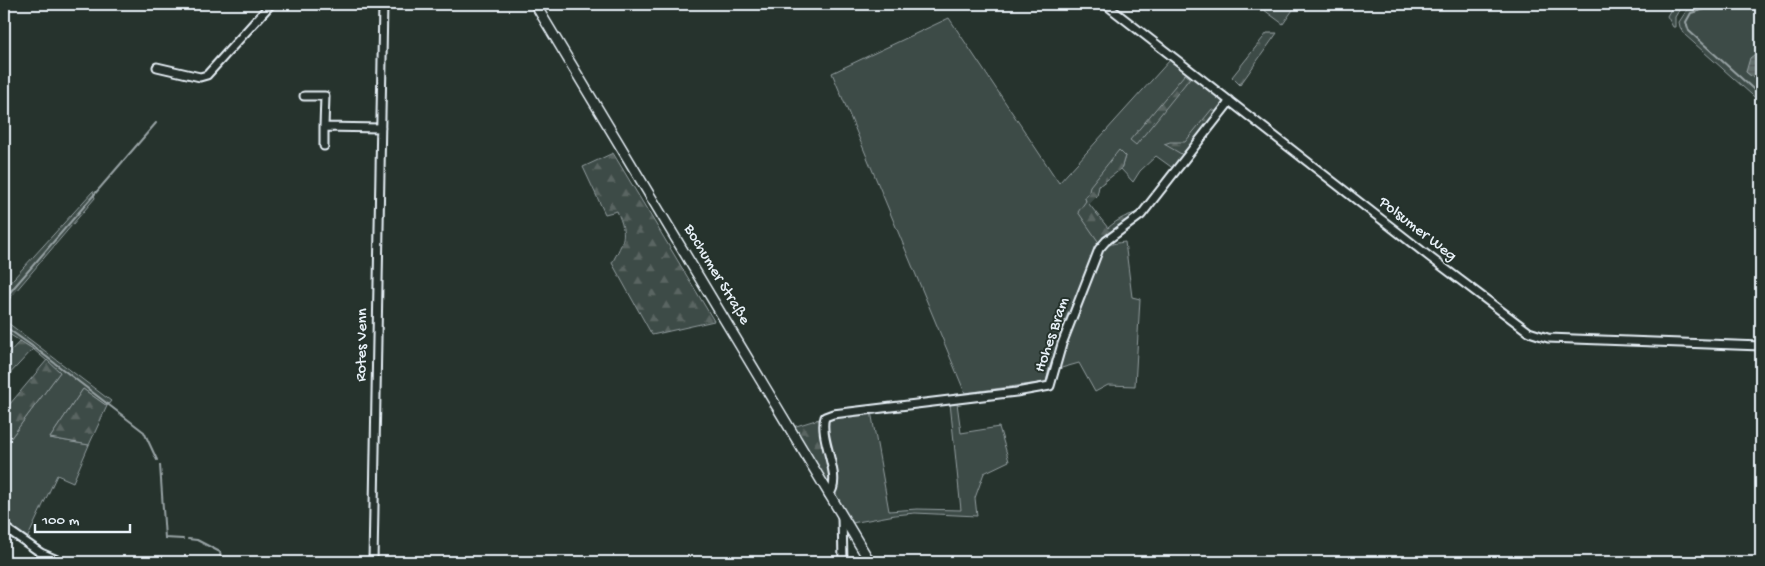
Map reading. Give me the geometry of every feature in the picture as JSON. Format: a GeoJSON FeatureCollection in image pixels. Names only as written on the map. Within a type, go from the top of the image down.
{"type":"FeatureCollection","features":[{"type":"Feature","properties":{"kind":"main road","name":"Bochumer Straße"},"geometry":{"type":"LineString","coordinates":[[535,4],[870,562]]}},
{"type":"Feature","properties":{"kind":"street"},"geometry":{"type":"LineString","coordinates":[[157,67],[200,77],[207,75],[270,4]]}},
{"type":"Feature","properties":{"kind":"street","name":"Rotes Venn"},"geometry":{"type":"LineString","coordinates":[[373,562],[383,4]]}},
{"type":"Feature","properties":{"kind":"street","name":"Polsumer Weg"},"geometry":{"type":"LineString","coordinates":[[1105,4],[1528,332],[1548,338],[1761,346]]}},
{"type":"Feature","properties":{"kind":"street"},"geometry":{"type":"LineString","coordinates":[[304,96],[325,96],[324,146]]}},
{"type":"Feature","properties":{"kind":"street","name":"Hohes Bram"},"geometry":{"type":"LineString","coordinates":[[829,494],[832,491],[833,477],[822,426],[825,417],[833,414],[1016,392],[1050,386],[1062,344],[1099,249],[1106,240],[1141,215],[1229,100]]}},
{"type":"Feature","properties":{"kind":"street"},"geometry":{"type":"LineString","coordinates":[[324,127],[381,128]]}},
{"type":"Feature","properties":{"kind":"street"},"geometry":{"type":"LineString","coordinates":[[842,516],[843,562]]}},
{"type":"Feature","properties":{"kind":"street"},"geometry":{"type":"LineString","coordinates":[[4,527],[44,559],[62,562]]}},
{"type":"Feature","properties":{"kind":"green space"},"geometry":{"type":"Polygon","coordinates":[[[1256,4],[1297,4],[1283,24],[1256,4]]]}},
{"type":"Feature","properties":{"kind":"green space"},"geometry":{"type":"Polygon","coordinates":[[[1674,4],[1683,4],[1675,17],[1675,27],[1673,27],[1667,16],[1674,4]]]}},
{"type":"Feature","properties":{"kind":"green space"},"geometry":{"type":"Polygon","coordinates":[[[1691,4],[1751,4],[1761,11],[1761,45],[1746,72],[1761,84],[1761,103],[1685,35],[1679,22],[1691,4]]]}},
{"type":"Feature","properties":{"kind":"green space"},"geometry":{"type":"Polygon","coordinates":[[[949,18],[1059,183],[1170,60],[1222,101],[1223,106],[1174,169],[1156,156],[1140,171],[1133,182],[1121,169],[1125,156],[1085,198],[1100,244],[1066,318],[1046,382],[965,393],[832,73],[949,18]]]}},
{"type":"Feature","properties":{"kind":"green space"},"geometry":{"type":"Polygon","coordinates":[[[1267,33],[1277,33],[1240,85],[1232,77],[1267,33]]]}},
{"type":"Feature","properties":{"kind":"green space"},"geometry":{"type":"Polygon","coordinates":[[[1185,74],[1190,78],[1136,145],[1130,140],[1185,74]]]}},
{"type":"Feature","properties":{"kind":"green space"},"geometry":{"type":"Polygon","coordinates":[[[1212,109],[1216,112],[1183,155],[1164,144],[1185,142],[1212,109]]]}},
{"type":"Feature","properties":{"kind":"green space"},"geometry":{"type":"Polygon","coordinates":[[[1119,150],[1125,156],[1121,169],[1099,186],[1097,196],[1089,204],[1108,228],[1123,217],[1141,212],[1100,244],[1078,212],[1086,201],[1085,198],[1090,186],[1119,150]]]}},
{"type":"Feature","properties":{"kind":"green space"},"geometry":{"type":"Polygon","coordinates":[[[613,153],[714,321],[652,335],[612,263],[623,238],[623,226],[617,211],[605,214],[583,167],[613,153]]]}},
{"type":"Feature","properties":{"kind":"green space"},"geometry":{"type":"Polygon","coordinates":[[[93,191],[95,198],[4,305],[4,289],[93,191]]]}},
{"type":"Feature","properties":{"kind":"green space"},"geometry":{"type":"Polygon","coordinates":[[[1125,242],[1132,297],[1140,299],[1135,386],[1108,385],[1095,392],[1079,363],[1058,369],[1098,258],[1108,245],[1125,242]]]}},
{"type":"Feature","properties":{"kind":"green space"},"geometry":{"type":"Polygon","coordinates":[[[4,320],[111,401],[107,406],[83,389],[50,438],[89,445],[73,482],[57,475],[27,539],[4,523],[4,447],[60,372],[33,349],[4,331],[4,320]]]}},
{"type":"Feature","properties":{"kind":"green space"},"geometry":{"type":"Polygon","coordinates":[[[20,341],[33,349],[4,380],[4,358],[20,341]]]}},
{"type":"Feature","properties":{"kind":"green space"},"geometry":{"type":"Polygon","coordinates":[[[47,360],[60,372],[4,447],[4,411],[47,360]]]}},
{"type":"Feature","properties":{"kind":"green space"},"geometry":{"type":"Polygon","coordinates":[[[83,389],[107,406],[89,445],[50,438],[83,389]]]}},
{"type":"Feature","properties":{"kind":"green space"},"geometry":{"type":"Polygon","coordinates":[[[950,403],[957,403],[961,433],[999,427],[1009,461],[984,473],[975,498],[977,516],[915,513],[852,523],[833,493],[824,426],[828,419],[833,415],[871,411],[889,511],[917,509],[961,510],[950,403]]]}},
{"type":"Feature","properties":{"kind":"green space"},"geometry":{"type":"Polygon","coordinates":[[[819,419],[831,472],[829,483],[827,483],[793,427],[819,419]]]}},
{"type":"Feature","properties":{"kind":"shaded area"},"geometry":{"type":"Polygon","coordinates":[[[1759,44],[1761,45],[1761,84],[1746,72],[1750,58],[1759,51],[1756,48],[1759,44]]]}},
{"type":"Feature","properties":{"kind":"waterway"},"geometry":{"type":"LineString","coordinates":[[1705,9],[1691,13],[1686,22],[1689,31],[1761,96]]}},
{"type":"Feature","properties":{"kind":"waterway"},"geometry":{"type":"LineString","coordinates":[[4,299],[156,123]]}},
{"type":"Feature","properties":{"kind":"waterway"},"geometry":{"type":"LineString","coordinates":[[4,326],[144,432],[157,460]]}},
{"type":"Feature","properties":{"kind":"waterway"},"geometry":{"type":"LineString","coordinates":[[160,465],[165,538],[183,539]]}},
{"type":"Feature","properties":{"kind":"waterway"},"geometry":{"type":"LineString","coordinates":[[188,539],[197,540],[220,552],[222,562]]}}]}
